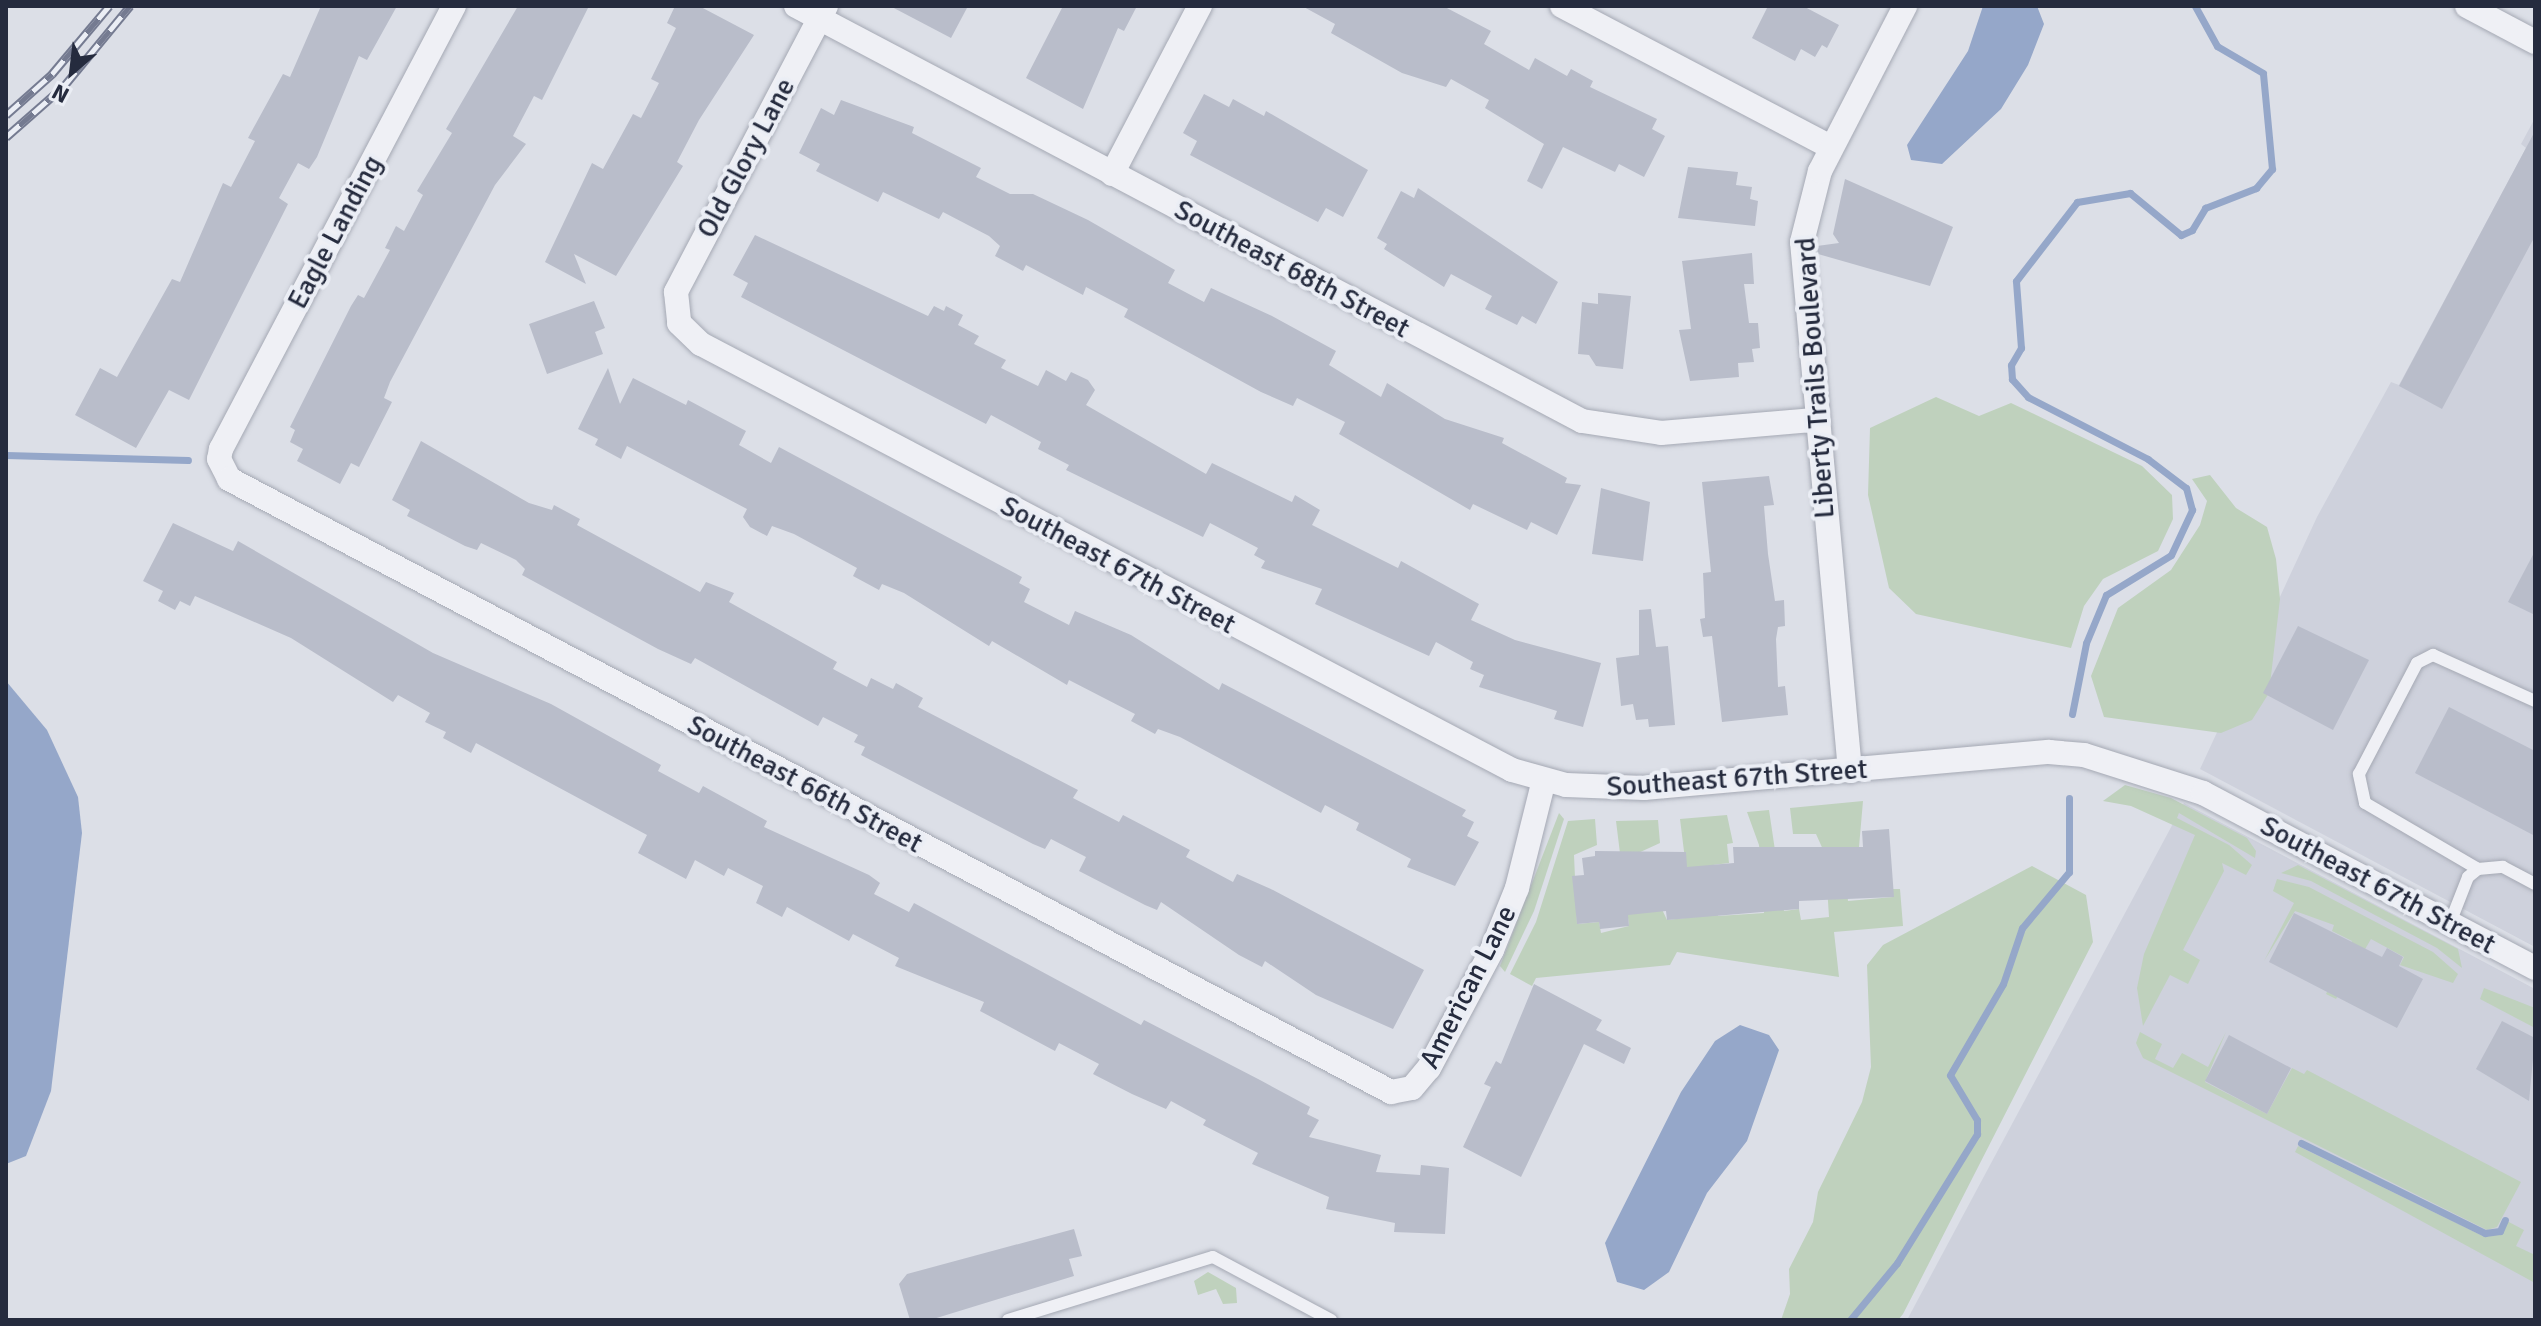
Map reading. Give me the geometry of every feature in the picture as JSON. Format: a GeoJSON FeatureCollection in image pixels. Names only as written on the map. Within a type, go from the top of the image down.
{"type":"FeatureCollection","features":[{"type":"Feature","properties":{"kind":"street","name":"Eagle Landing"},"geometry":{"type":"LineString","coordinates":[[219,459],[454,6]]}},
{"type":"Feature","properties":{"kind":"street","name":"Southeast 68th Street"},"geometry":{"type":"LineString","coordinates":[[796,6],[823,12],[1112,174],[1582,421],[1661,433],[1814,420]]}},
{"type":"Feature","properties":{"kind":"street"},"geometry":{"type":"LineString","coordinates":[[1112,174],[1200,6]]}},
{"type":"Feature","properties":{"kind":"street"},"geometry":{"type":"LineString","coordinates":[[1562,6],[1831,147]]}},
{"type":"Feature","properties":{"kind":"street","name":"Liberty Trails Boulevard"},"geometry":{"type":"LineString","coordinates":[[1850,771],[1814,420],[1802,242],[1812,189],[1905,6]]}},
{"type":"Feature","properties":{"kind":"street"},"geometry":{"type":"LineString","coordinates":[[2467,6],[2535,42]]}},
{"type":"Feature","properties":{"kind":"street","name":"Old Glory Lane"},"geometry":{"type":"LineString","coordinates":[[675,313],[683,276],[823,12]]}},
{"type":"Feature","properties":{"kind":"street","name":"Southeast 67th Street"},"geometry":{"type":"LineString","coordinates":[[675,313],[682,329],[701,344],[1459,745],[1544,780],[1644,788],[2049,752],[2119,762],[2203,793],[2535,968]]}},
{"type":"Feature","properties":{"kind":"street","name":"Southeast 66th Street"},"geometry":{"type":"LineString","coordinates":[[219,459],[229,479],[255,493],[1375,1086],[1403,1092]]}},
{"type":"Feature","properties":{"kind":"street","name":"American Lane"},"geometry":{"type":"LineString","coordinates":[[1403,1092],[1429,1068],[1498,938],[1544,780]]}},
{"type":"Feature","properties":{"kind":"lane"},"geometry":{"type":"LineString","coordinates":[[2478,869],[2365,803],[2359,774],[2417,663],[2433,655],[2535,701]]}},
{"type":"Feature","properties":{"kind":"lane"},"geometry":{"type":"LineString","coordinates":[[2450,923],[2468,877],[2478,869],[2503,867],[2535,884]]}},
{"type":"Feature","properties":{"kind":"lane"},"geometry":{"type":"LineString","coordinates":[[1008,1320],[1213,1257],[1331,1320]]}},
{"type":"Feature","properties":{"kind":"shaded area"},"geometry":{"type":"Polygon","coordinates":[[[2535,118],[2535,947],[2200,769],[2317,517],[2391,382],[2399,385],[2526,148],[2521,144],[2535,118]]]}},
{"type":"Feature","properties":{"kind":"shaded area"},"geometry":{"type":"Polygon","coordinates":[[[2184,803],[2535,989],[2535,1320],[1907,1320],[2184,803]]]}},
{"type":"Feature","properties":{"kind":"green space"},"geometry":{"type":"Polygon","coordinates":[[[1936,397],[1979,416],[2011,403],[2142,466],[2172,495],[2173,519],[2158,551],[2103,579],[2084,606],[2071,648],[1916,614],[1889,588],[1868,495],[1870,428],[1936,397]]]}},
{"type":"Feature","properties":{"kind":"green space"},"geometry":{"type":"Polygon","coordinates":[[[2210,475],[2236,508],[2267,527],[2276,559],[2280,599],[2269,693],[2252,720],[2221,733],[2104,717],[2091,676],[2118,608],[2171,570],[2200,525],[2207,501],[2192,479],[2210,475]]]}},
{"type":"Feature","properties":{"kind":"green space"},"geometry":{"type":"Polygon","coordinates":[[[2125,785],[2171,798],[2247,838],[2256,851],[2255,858],[2179,813],[2177,818],[2229,845],[2252,865],[2246,875],[2222,863],[2224,871],[2183,950],[2200,960],[2188,984],[2170,975],[2143,1026],[2137,988],[2144,954],[2195,835],[2131,806],[2103,801],[2125,785]]]}},
{"type":"Feature","properties":{"kind":"green space"},"geometry":{"type":"Polygon","coordinates":[[[1863,801],[1859,847],[1843,849],[1848,901],[1893,897],[1893,889],[1900,889],[1903,926],[1834,932],[1839,977],[1677,952],[1670,965],[1536,978],[1532,986],[1510,974],[1536,922],[1568,821],[1595,819],[1597,845],[1574,855],[1577,924],[1599,922],[1601,933],[1629,926],[1616,821],[1658,820],[1660,843],[1636,854],[1667,920],[1685,918],[1691,908],[1680,819],[1727,815],[1733,843],[1727,844],[1729,863],[1713,865],[1718,916],[1764,913],[1759,845],[1747,812],[1769,810],[1784,911],[1799,909],[1801,920],[1829,917],[1825,854],[1816,834],[1793,834],[1790,808],[1863,801]]]}},
{"type":"Feature","properties":{"kind":"green space"},"geometry":{"type":"Polygon","coordinates":[[[1559,813],[1564,819],[1534,911],[1505,972],[1500,966],[1559,813]]]}},
{"type":"Feature","properties":{"kind":"green space"},"geometry":{"type":"Polygon","coordinates":[[[2298,865],[2458,949],[2462,968],[2437,948],[2311,881],[2281,873],[2298,865]]]}},
{"type":"Feature","properties":{"kind":"green space"},"geometry":{"type":"Polygon","coordinates":[[[2032,866],[2086,895],[2093,942],[1903,1314],[1898,1320],[1781,1320],[1790,1294],[1789,1269],[1813,1222],[1818,1192],[1862,1102],[1871,1067],[1867,965],[1883,945],[2032,866]]]}},
{"type":"Feature","properties":{"kind":"green space"},"geometry":{"type":"Polygon","coordinates":[[[2277,879],[2309,887],[2433,952],[2458,974],[2453,983],[2400,965],[2404,957],[2371,939],[2336,999],[2326,994],[2352,941],[2332,931],[2334,925],[2295,911],[2264,961],[2294,903],[2273,891],[2277,879]]]}},
{"type":"Feature","properties":{"kind":"green space"},"geometry":{"type":"Polygon","coordinates":[[[2484,988],[2535,1008],[2535,1028],[2480,999],[2484,988]]]}},
{"type":"Feature","properties":{"kind":"green space"},"geometry":{"type":"Polygon","coordinates":[[[2140,1032],[2162,1044],[2155,1059],[2173,1068],[2182,1053],[2208,1067],[2226,1032],[2205,1082],[2267,1114],[2292,1068],[2304,1074],[2307,1070],[2521,1182],[2497,1227],[2487,1230],[2143,1058],[2136,1043],[2140,1032]]]}},
{"type":"Feature","properties":{"kind":"green space"},"geometry":{"type":"Polygon","coordinates":[[[2298,1146],[2485,1237],[2501,1233],[2507,1221],[2524,1230],[2516,1246],[2535,1255],[2535,1283],[2295,1152],[2298,1146]]]}},
{"type":"Feature","properties":{"kind":"green space"},"geometry":{"type":"Polygon","coordinates":[[[1208,1272],[1236,1288],[1237,1303],[1223,1304],[1216,1289],[1198,1295],[1194,1281],[1208,1272]]]}},
{"type":"Feature","properties":{"kind":"water"},"geometry":{"type":"Polygon","coordinates":[[[1983,6],[2037,6],[2044,24],[2028,65],[2001,109],[1942,164],[1911,160],[1907,145],[1968,51],[1983,6]]]}},
{"type":"Feature","properties":{"kind":"water"},"geometry":{"type":"Polygon","coordinates":[[[6,681],[47,730],[78,797],[82,833],[51,1091],[26,1156],[6,1164],[6,681]]]}},
{"type":"Feature","properties":{"kind":"water"},"geometry":{"type":"Polygon","coordinates":[[[1740,1025],[1769,1035],[1779,1050],[1747,1141],[1707,1193],[1669,1272],[1644,1290],[1617,1282],[1605,1243],[1681,1092],[1715,1041],[1740,1025]]]}},
{"type":"Feature","properties":{"kind":"building"},"geometry":{"type":"Polygon","coordinates":[[[321,6],[397,6],[367,60],[359,56],[317,157],[309,169],[298,163],[279,198],[288,204],[189,400],[169,390],[136,448],[75,415],[100,368],[117,377],[172,279],[180,282],[223,183],[231,187],[255,141],[248,138],[283,74],[290,77],[321,6]]]}},
{"type":"Feature","properties":{"kind":"building"},"geometry":{"type":"Polygon","coordinates":[[[518,6],[589,6],[542,100],[534,96],[513,136],[526,144],[495,185],[390,382],[384,398],[392,402],[359,467],[351,463],[340,484],[297,461],[303,449],[290,442],[295,430],[290,427],[351,306],[358,295],[364,298],[390,250],[385,248],[396,226],[404,231],[423,195],[417,191],[452,133],[446,129],[518,6]]]}},
{"type":"Feature","properties":{"kind":"building"},"geometry":{"type":"Polygon","coordinates":[[[675,6],[699,6],[754,35],[699,120],[677,162],[683,166],[616,276],[574,254],[586,284],[545,262],[592,163],[603,169],[633,114],[641,118],[659,83],[651,79],[676,28],[667,23],[675,6]]]}},
{"type":"Feature","properties":{"kind":"building"},"geometry":{"type":"Polygon","coordinates":[[[890,6],[968,6],[951,38],[890,6]]]}},
{"type":"Feature","properties":{"kind":"building"},"geometry":{"type":"Polygon","coordinates":[[[1063,6],[1137,6],[1124,31],[1118,28],[1083,109],[1026,78],[1063,6]]]}},
{"type":"Feature","properties":{"kind":"building"},"geometry":{"type":"Polygon","coordinates":[[[1302,6],[1443,6],[1491,31],[1484,44],[1529,70],[1535,58],[1567,76],[1571,69],[1593,81],[1590,87],[1657,119],[1652,129],[1665,136],[1644,177],[1619,164],[1615,172],[1563,147],[1542,189],[1527,181],[1544,144],[1485,108],[1489,100],[1451,79],[1446,87],[1402,73],[1331,33],[1335,24],[1302,6]]]}},
{"type":"Feature","properties":{"kind":"building"},"geometry":{"type":"Polygon","coordinates":[[[1768,6],[1803,6],[1839,25],[1827,48],[1822,45],[1815,57],[1801,49],[1795,61],[1752,38],[1768,6]]]}},
{"type":"Feature","properties":{"kind":"building"},"geometry":{"type":"Polygon","coordinates":[[[1204,94],[1229,107],[1233,99],[1264,116],[1266,111],[1368,170],[1343,217],[1326,208],[1318,222],[1190,155],[1197,141],[1183,133],[1204,94]]]}},
{"type":"Feature","properties":{"kind":"building"},"geometry":{"type":"Polygon","coordinates":[[[841,100],[914,127],[912,133],[981,168],[976,177],[1010,194],[1033,194],[1088,220],[1175,270],[1168,283],[1204,302],[1211,288],[1272,316],[1336,351],[1329,365],[1381,397],[1387,383],[1445,419],[1504,438],[1502,443],[1567,478],[1565,483],[1581,485],[1557,535],[1531,522],[1527,530],[1473,504],[1470,510],[1339,434],[1345,422],[1297,398],[1293,406],[1261,392],[1124,317],[1128,309],[1086,287],[1083,295],[1026,265],[1023,271],[995,256],[1000,246],[989,236],[943,212],[939,219],[883,192],[878,202],[816,171],[820,164],[799,153],[821,108],[834,115],[841,100]]]}},
{"type":"Feature","properties":{"kind":"building"},"geometry":{"type":"Polygon","coordinates":[[[2535,131],[2535,236],[2442,409],[2399,386],[2535,131]]]}},
{"type":"Feature","properties":{"kind":"building"},"geometry":{"type":"Polygon","coordinates":[[[1688,167],[1738,172],[1736,185],[1752,187],[1750,199],[1758,201],[1755,226],[1678,218],[1688,167]]]}},
{"type":"Feature","properties":{"kind":"building"},"geometry":{"type":"Polygon","coordinates":[[[1845,179],[1953,227],[1930,286],[1818,254],[1817,246],[1839,243],[1833,234],[1845,179]]]}},
{"type":"Feature","properties":{"kind":"building"},"geometry":{"type":"Polygon","coordinates":[[[1418,188],[1558,282],[1536,324],[1522,316],[1517,325],[1485,309],[1492,296],[1451,274],[1444,287],[1384,249],[1387,244],[1377,238],[1401,191],[1414,198],[1418,188]]]}},
{"type":"Feature","properties":{"kind":"building"},"geometry":{"type":"Polygon","coordinates":[[[755,235],[928,316],[934,306],[944,311],[946,306],[963,315],[958,325],[979,336],[974,344],[1006,360],[1001,368],[1038,386],[1046,370],[1066,381],[1071,372],[1088,380],[1095,390],[1086,405],[1206,474],[1212,463],[1292,502],[1295,495],[1320,510],[1312,525],[1398,568],[1401,561],[1479,604],[1471,620],[1515,640],[1601,663],[1583,727],[1554,719],[1557,711],[1479,687],[1484,675],[1470,669],[1473,662],[1436,642],[1429,656],[1315,604],[1322,589],[1261,568],[1265,561],[1254,555],[1258,548],[1210,523],[1203,537],[1066,470],[1069,465],[1038,449],[1041,442],[991,415],[986,424],[741,297],[748,283],[733,275],[755,235]]]}},
{"type":"Feature","properties":{"kind":"building"},"geometry":{"type":"Polygon","coordinates":[[[1752,253],[1754,284],[1744,284],[1749,323],[1758,323],[1760,348],[1752,349],[1754,362],[1738,363],[1739,377],[1690,381],[1679,330],[1691,329],[1682,261],[1752,253]]]}},
{"type":"Feature","properties":{"kind":"building"},"geometry":{"type":"Polygon","coordinates":[[[1598,293],[1631,296],[1623,369],[1596,366],[1589,355],[1578,354],[1582,302],[1598,304],[1598,293]]]}},
{"type":"Feature","properties":{"kind":"building"},"geometry":{"type":"Polygon","coordinates":[[[594,301],[605,328],[595,332],[603,354],[547,374],[529,324],[594,301]]]}},
{"type":"Feature","properties":{"kind":"building"},"geometry":{"type":"Polygon","coordinates":[[[608,368],[620,404],[633,378],[686,405],[688,400],[746,431],[739,445],[771,463],[779,447],[1022,577],[1019,583],[1030,589],[1024,602],[1069,625],[1075,611],[1131,635],[1219,690],[1222,683],[1466,810],[1462,816],[1474,822],[1467,836],[1479,842],[1455,886],[1407,867],[1411,859],[1356,830],[1359,823],[1325,805],[1321,813],[1180,737],[1158,729],[1155,734],[1131,721],[1135,714],[1069,680],[1067,685],[992,641],[989,646],[904,593],[882,584],[879,590],[853,576],[857,568],[794,534],[772,526],[767,536],[750,527],[743,517],[747,509],[627,446],[621,459],[595,445],[598,439],[578,429],[608,368]]]}},
{"type":"Feature","properties":{"kind":"building"},"geometry":{"type":"Polygon","coordinates":[[[421,441],[529,503],[552,510],[554,505],[580,519],[577,525],[700,592],[706,582],[734,593],[729,602],[837,662],[833,669],[867,687],[871,678],[893,689],[896,683],[923,698],[918,707],[1078,790],[1073,798],[1119,822],[1123,815],[1190,850],[1186,857],[1233,882],[1237,874],[1273,890],[1424,970],[1393,1029],[1316,995],[1265,961],[1262,967],[1239,955],[1161,902],[1157,910],[1079,871],[1086,857],[1051,839],[1045,849],[1033,844],[861,755],[865,747],[854,742],[858,735],[823,717],[818,726],[695,658],[691,664],[658,649],[522,575],[525,569],[516,560],[481,543],[477,550],[465,546],[407,516],[410,510],[392,500],[421,441]]]}},
{"type":"Feature","properties":{"kind":"building"},"geometry":{"type":"Polygon","coordinates":[[[1769,476],[1774,505],[1764,506],[1768,554],[1775,601],[1784,600],[1785,626],[1778,627],[1776,639],[1778,687],[1785,686],[1788,715],[1722,722],[1712,636],[1703,637],[1700,619],[1705,618],[1703,573],[1711,572],[1702,482],[1769,476]]]}},
{"type":"Feature","properties":{"kind":"building"},"geometry":{"type":"Polygon","coordinates":[[[1601,488],[1650,502],[1643,561],[1592,554],[1601,488]]]}},
{"type":"Feature","properties":{"kind":"building"},"geometry":{"type":"Polygon","coordinates":[[[173,523],[233,551],[238,541],[433,653],[551,704],[661,765],[658,771],[699,793],[703,786],[767,821],[764,827],[869,875],[880,883],[874,894],[909,912],[914,903],[1141,1025],[1144,1020],[1260,1080],[1310,1107],[1307,1114],[1319,1120],[1309,1137],[1381,1155],[1376,1172],[1420,1175],[1421,1165],[1449,1168],[1445,1234],[1394,1232],[1395,1223],[1326,1209],[1329,1197],[1252,1164],[1258,1153],[1203,1125],[1206,1120],[1171,1101],[1166,1109],[1093,1074],[1099,1064],[1059,1043],[1055,1051],[980,1011],[984,1002],[895,966],[899,958],[853,934],[849,941],[787,907],[782,917],[756,903],[763,886],[728,868],[724,876],[695,860],[686,879],[638,853],[647,835],[476,743],[471,753],[443,738],[446,732],[425,722],[430,713],[398,695],[393,702],[291,638],[195,596],[190,606],[180,601],[175,610],[158,601],[163,591],[143,581],[173,523]]]}},
{"type":"Feature","properties":{"kind":"building"},"geometry":{"type":"Polygon","coordinates":[[[2535,551],[2535,615],[2508,602],[2535,551]]]}},
{"type":"Feature","properties":{"kind":"building"},"geometry":{"type":"Polygon","coordinates":[[[1651,609],[1656,647],[1668,646],[1675,725],[1649,727],[1648,719],[1636,720],[1633,704],[1621,706],[1616,658],[1639,655],[1639,610],[1651,609]]]}},
{"type":"Feature","properties":{"kind":"building"},"geometry":{"type":"Polygon","coordinates":[[[2298,626],[2369,660],[2333,730],[2263,693],[2298,626]]]}},
{"type":"Feature","properties":{"kind":"building"},"geometry":{"type":"Polygon","coordinates":[[[2449,707],[2535,751],[2535,836],[2415,773],[2449,707]]]}},
{"type":"Feature","properties":{"kind":"building"},"geometry":{"type":"Polygon","coordinates":[[[1889,829],[1894,897],[1799,901],[1799,909],[1667,920],[1666,911],[1628,915],[1629,926],[1600,929],[1599,922],[1577,924],[1572,876],[1584,875],[1582,858],[1595,856],[1595,851],[1686,852],[1687,867],[1734,863],[1733,847],[1863,847],[1862,831],[1889,829]]]}},
{"type":"Feature","properties":{"kind":"building"},"geometry":{"type":"Polygon","coordinates":[[[2294,913],[2382,957],[2387,948],[2403,957],[2399,966],[2423,979],[2397,1028],[2269,962],[2294,913]]]}},
{"type":"Feature","properties":{"kind":"building"},"geometry":{"type":"Polygon","coordinates":[[[1534,984],[1602,1020],[1596,1030],[1631,1048],[1624,1064],[1584,1044],[1521,1177],[1463,1147],[1491,1087],[1484,1084],[1496,1061],[1501,1064],[1534,984]]]}},
{"type":"Feature","properties":{"kind":"building"},"geometry":{"type":"Polygon","coordinates":[[[2502,1021],[2535,1038],[2529,1101],[2476,1069],[2502,1021]]]}},
{"type":"Feature","properties":{"kind":"building"},"geometry":{"type":"Polygon","coordinates":[[[2229,1035],[2291,1068],[2267,1114],[2205,1081],[2229,1035]]]}},
{"type":"Feature","properties":{"kind":"building"},"geometry":{"type":"Polygon","coordinates":[[[1074,1229],[1082,1256],[1069,1259],[1074,1276],[930,1320],[910,1320],[899,1284],[907,1274],[1074,1229]]]}},
{"type":"Feature","properties":{"kind":"waterway"},"geometry":{"type":"LineString","coordinates":[[2072,714],[2086,643],[2106,595],[2171,555],[2192,510],[2186,488],[2148,459],[2028,397],[2012,379],[2011,365],[2021,348],[2016,281],[2077,202],[2130,193],[2181,235],[2192,230],[2205,208],[2256,188],[2272,169],[2263,73],[2217,46],[2195,6]]}},
{"type":"Feature","properties":{"kind":"waterway"},"geometry":{"type":"LineString","coordinates":[[6,455],[188,460]]}},
{"type":"Feature","properties":{"kind":"waterway"},"geometry":{"type":"LineString","coordinates":[[1850,1320],[1897,1263],[1977,1134],[1977,1120],[1950,1075],[2003,984],[2022,928],[2069,872],[2069,798]]}},
{"type":"Feature","properties":{"kind":"waterway"},"geometry":{"type":"LineString","coordinates":[[2301,1143],[2485,1233],[2500,1231],[2505,1220]]}},
{"type":"Feature","properties":{"kind":"railway"},"geometry":{"type":"LineString","coordinates":[[6,115],[52,74],[109,6]]}},
{"type":"Feature","properties":{"kind":"railway"},"geometry":{"type":"LineString","coordinates":[[6,137],[64,86],[130,6]]}}]}
